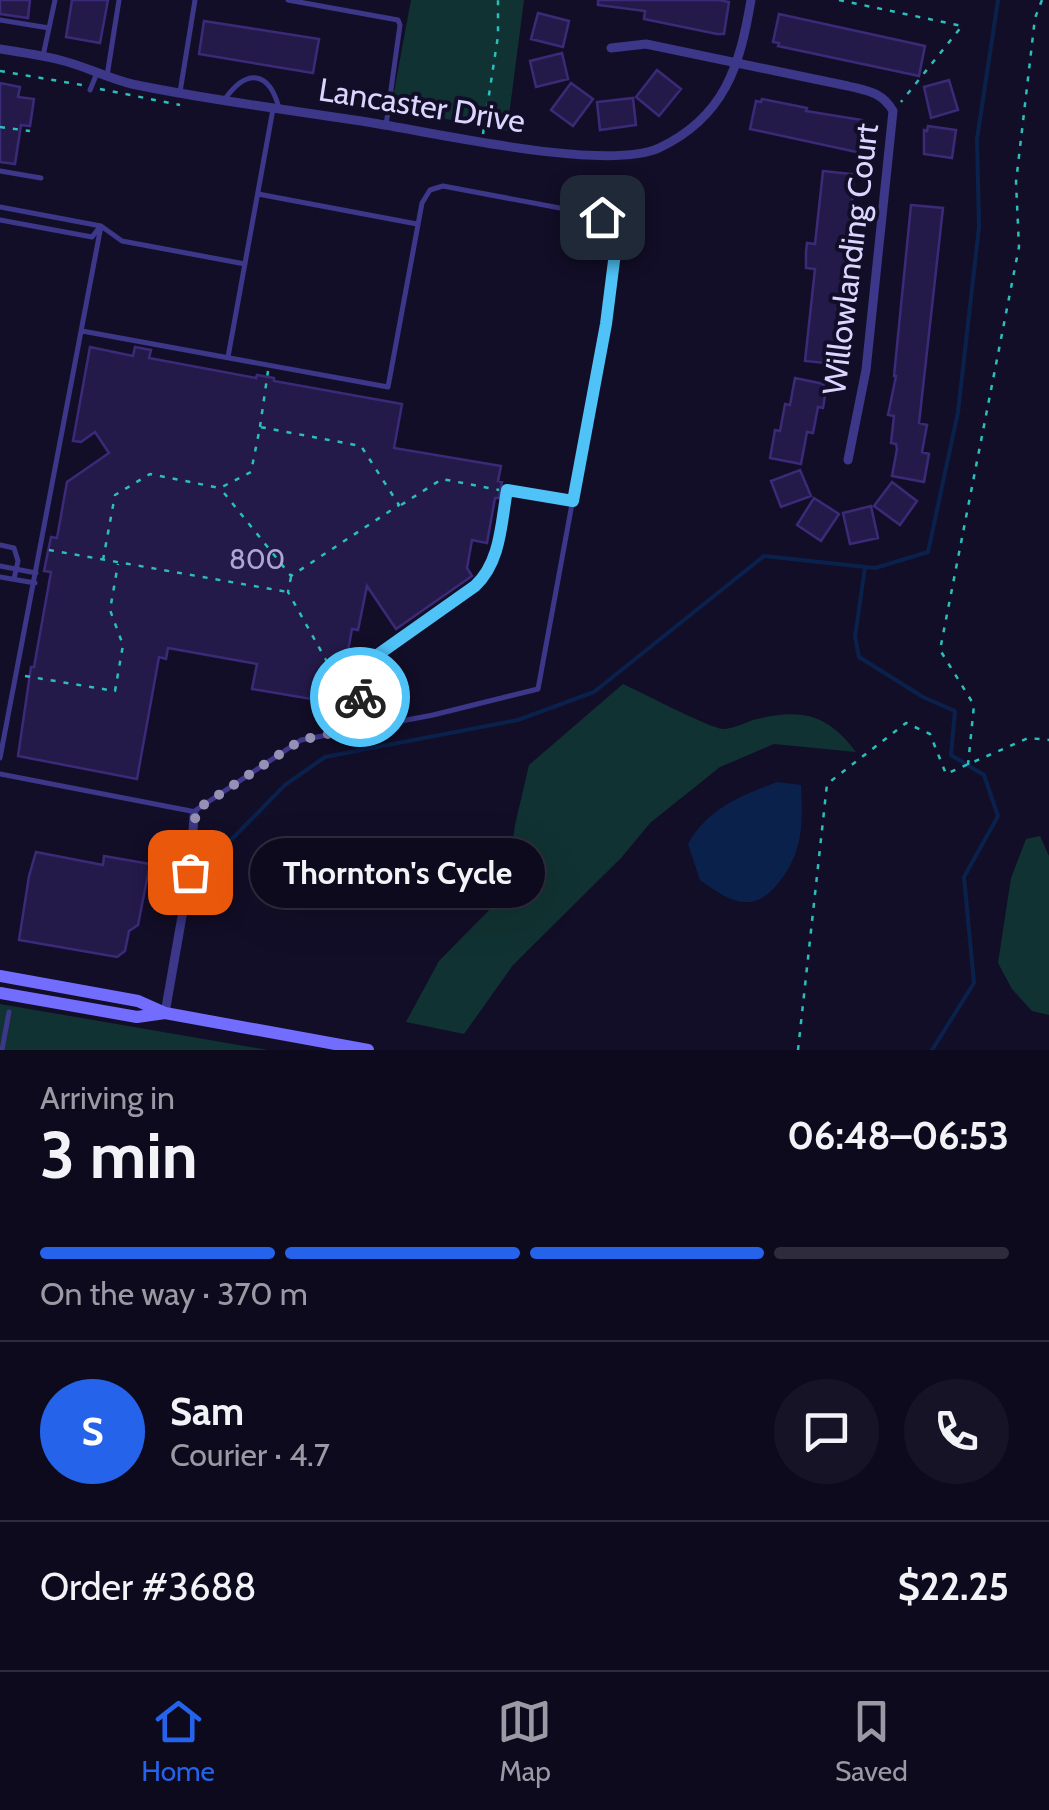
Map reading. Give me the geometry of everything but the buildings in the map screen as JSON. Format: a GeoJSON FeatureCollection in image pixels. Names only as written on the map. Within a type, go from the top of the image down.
{"type":"FeatureCollection","features":[{"type":"Feature","properties":{"kind":"main road"},"geometry":{"type":"LineString","coordinates":[[0,976],[138,1001],[165,1012],[363,1050]]}},
{"type":"Feature","properties":{"kind":"main road"},"geometry":{"type":"LineString","coordinates":[[0,994],[138,1017],[165,1012]]}},
{"type":"Feature","properties":{"kind":"street","name":"Lancaster Drive"},"geometry":{"type":"LineString","coordinates":[[0,49],[180,92],[276,108],[571,155],[639,154],[700,120],[724,93],[738,63],[751,0]]}},
{"type":"Feature","properties":{"kind":"street","name":"Willowlanding Court"},"geometry":{"type":"LineString","coordinates":[[611,48],[646,44],[877,94],[885,98],[893,111],[865,377],[848,460]]}},
{"type":"Feature","properties":{"kind":"street"},"geometry":{"type":"LineString","coordinates":[[165,1012],[190,872],[195,813]]}},
{"type":"Feature","properties":{"kind":"lane"},"geometry":{"type":"LineString","coordinates":[[43,57],[54,0]]}},
{"type":"Feature","properties":{"kind":"lane"},"geometry":{"type":"LineString","coordinates":[[90,90],[102,75],[119,0]]}},
{"type":"Feature","properties":{"kind":"lane"},"geometry":{"type":"LineString","coordinates":[[180,92],[195,0]]}},
{"type":"Feature","properties":{"kind":"lane"},"geometry":{"type":"LineString","coordinates":[[288,0],[398,20],[386,125]]}},
{"type":"Feature","properties":{"kind":"lane"},"geometry":{"type":"LineString","coordinates":[[0,20],[49,28]]}},
{"type":"Feature","properties":{"kind":"lane"},"geometry":{"type":"LineString","coordinates":[[225,99],[236,84],[247,78],[268,82],[276,108],[228,357]]}},
{"type":"Feature","properties":{"kind":"lane"},"geometry":{"type":"LineString","coordinates":[[0,170],[41,178]]}},
{"type":"Feature","properties":{"kind":"lane"},"geometry":{"type":"LineString","coordinates":[[0,774],[195,813],[301,740],[538,689],[606,324],[616,245],[612,228],[594,214],[444,186],[433,188],[425,194],[418,224],[388,387],[82,331]]}},
{"type":"Feature","properties":{"kind":"lane"},"geometry":{"type":"LineString","coordinates":[[258,194],[418,224]]}},
{"type":"Feature","properties":{"kind":"lane"},"geometry":{"type":"LineString","coordinates":[[0,207],[101,226],[122,242],[245,264]]}},
{"type":"Feature","properties":{"kind":"lane"},"geometry":{"type":"LineString","coordinates":[[0,220],[92,237],[101,226]]}},
{"type":"Feature","properties":{"kind":"lane"},"geometry":{"type":"LineString","coordinates":[[0,758],[101,226]]}},
{"type":"Feature","properties":{"kind":"lane"},"geometry":{"type":"LineString","coordinates":[[354,728],[362,682],[378,653],[482,579],[496,552],[507,490],[573,501]]}},
{"type":"Feature","properties":{"kind":"lane"},"geometry":{"type":"LineString","coordinates":[[0,545],[14,548],[14,579]]}},
{"type":"Feature","properties":{"kind":"lane"},"geometry":{"type":"LineString","coordinates":[[0,566],[36,573]]}},
{"type":"Feature","properties":{"kind":"lane"},"geometry":{"type":"LineString","coordinates":[[0,577],[35,583]]}},
{"type":"Feature","properties":{"kind":"lane"},"geometry":{"type":"LineString","coordinates":[[2,1050],[9,1012]]}},
{"type":"Feature","properties":{"kind":"path"},"geometry":{"type":"LineString","coordinates":[[482,140],[498,36],[498,0]]}},
{"type":"Feature","properties":{"kind":"path"},"geometry":{"type":"LineString","coordinates":[[839,0],[962,26],[893,111]]}},
{"type":"Feature","properties":{"kind":"path"},"geometry":{"type":"LineString","coordinates":[[968,765],[974,705],[940,650],[1019,247],[1016,182],[1035,18],[1042,0]]}},
{"type":"Feature","properties":{"kind":"path"},"geometry":{"type":"LineString","coordinates":[[0,127],[30,131]]}},
{"type":"Feature","properties":{"kind":"path"},"geometry":{"type":"LineString","coordinates":[[103,560],[116,496],[150,474],[220,488],[251,472],[270,365]]}},
{"type":"Feature","properties":{"kind":"path"},"geometry":{"type":"LineString","coordinates":[[260,427],[362,446],[399,506]]}},
{"type":"Feature","properties":{"kind":"path"},"geometry":{"type":"LineString","coordinates":[[362,682],[334,676],[288,592],[291,576],[442,479],[507,490]]}},
{"type":"Feature","properties":{"kind":"path"},"geometry":{"type":"LineString","coordinates":[[220,488],[291,576]]}},
{"type":"Feature","properties":{"kind":"path"},"geometry":{"type":"LineString","coordinates":[[41,550],[288,592]]}},
{"type":"Feature","properties":{"kind":"path"},"geometry":{"type":"LineString","coordinates":[[16,674],[115,691],[123,645],[110,610],[118,562]]}},
{"type":"Feature","properties":{"kind":"path"},"geometry":{"type":"LineString","coordinates":[[798,1050],[827,784],[906,723],[930,734],[946,774],[1028,738],[1049,740]]}},
{"type":"Feature","properties":{"kind":"green space"},"geometry":{"type":"Polygon","coordinates":[[[411,0],[524,0],[507,131],[391,108],[411,0]]]}},
{"type":"Feature","properties":{"kind":"green space"},"geometry":{"type":"Polygon","coordinates":[[[623,684],[723,729],[770,716],[811,717],[834,729],[856,752],[774,744],[720,767],[650,823],[622,857],[513,965],[464,1034],[406,1022],[439,961],[505,894],[529,765],[623,684]]]}},
{"type":"Feature","properties":{"kind":"green space"},"geometry":{"type":"Polygon","coordinates":[[[1040,836],[1049,856],[1049,1015],[1032,1011],[1012,989],[998,963],[1011,878],[1026,839],[1040,836]]]}},
{"type":"Feature","properties":{"kind":"green space"},"geometry":{"type":"Polygon","coordinates":[[[0,1004],[268,1050],[0,1050],[0,1004]]]}},
{"type":"Feature","properties":{"kind":"water"},"geometry":{"type":"Polygon","coordinates":[[[777,782],[801,785],[801,827],[796,852],[784,875],[766,896],[747,902],[729,898],[700,880],[688,844],[715,812],[777,782]]]}},
{"type":"Feature","properties":{"kind":"waterway"},"geometry":{"type":"LineString","coordinates":[[218,847],[232,839],[285,785],[325,757],[518,720],[594,692],[764,556],[875,568],[928,552],[958,412],[979,227],[977,139],[998,0]]}},
{"type":"Feature","properties":{"kind":"waterway"},"geometry":{"type":"LineString","coordinates":[[865,567],[855,637],[859,657],[923,697],[955,711],[951,755],[984,775],[998,816],[964,877],[974,983],[932,1050]]}},
{"type":"Feature","properties":{"kind":"way so far"},"geometry":{"type":"LineString","coordinates":[[190,872],[196,810],[301,740],[354,728],[360,697]]}},
{"type":"Feature","properties":{"kind":"place","name":"Thornton's Cycle"},"geometry":{"type":"Point","coordinates":[190,872]}},
{"type":"Feature","properties":{"kind":"route"},"geometry":{"type":"LineString","coordinates":[[360,697],[366,671],[382,650],[475,586],[488,571],[496,552],[507,490],[573,501],[606,324],[616,245],[613,230],[602,217]]}}]}
